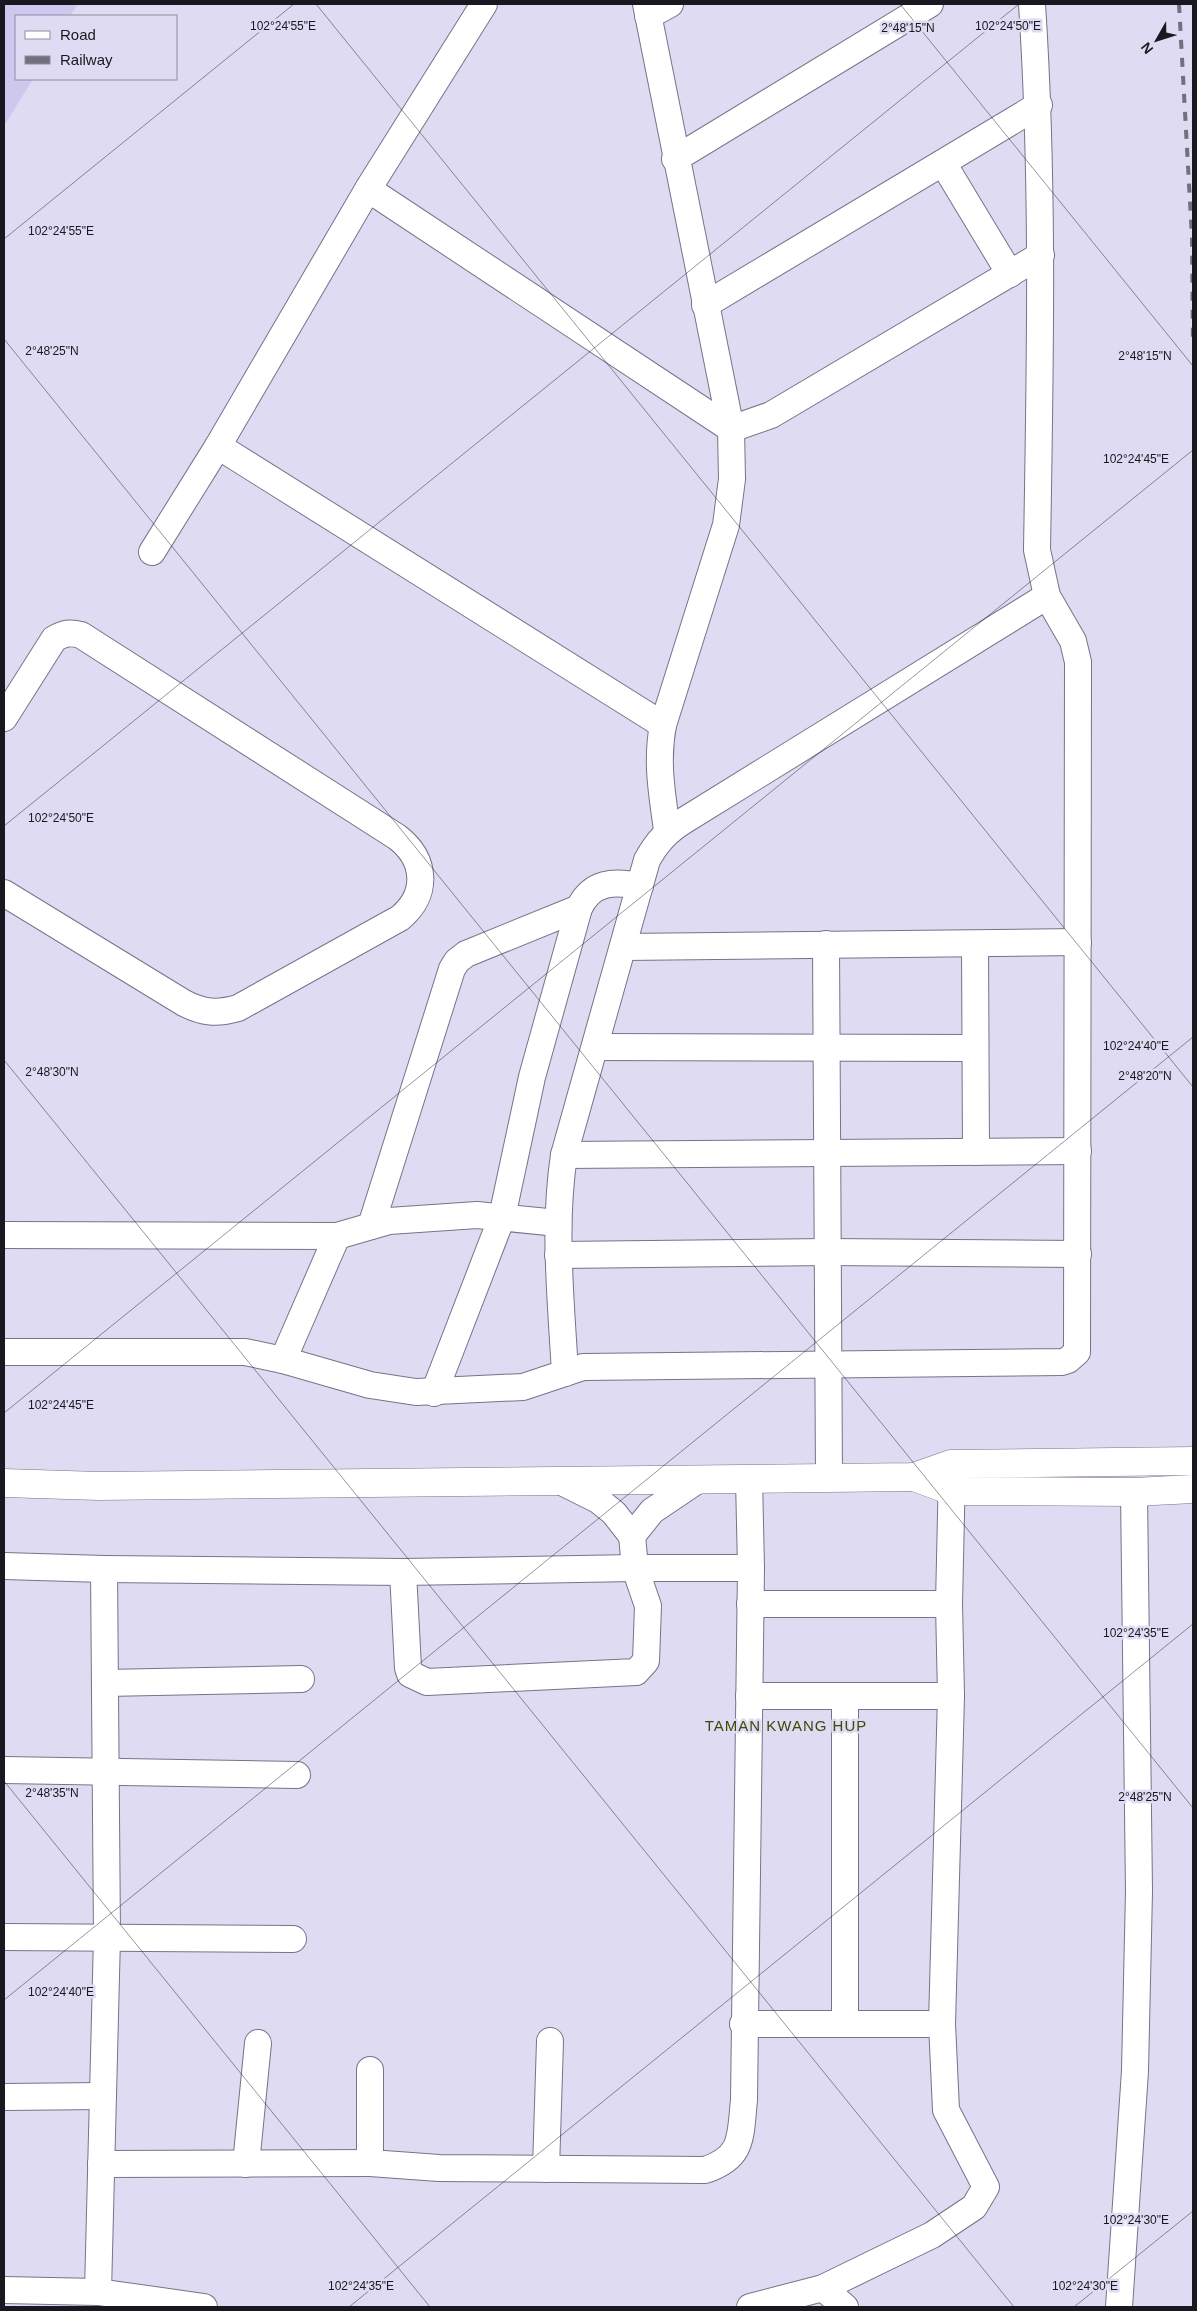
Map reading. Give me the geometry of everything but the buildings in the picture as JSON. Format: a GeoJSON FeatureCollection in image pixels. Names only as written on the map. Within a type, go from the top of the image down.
{"type":"FeatureCollection","features":[{"type":"Feature","properties":{"kind":"main road"},"geometry":{"type":"LineString","coordinates":[[914,1478],[952,1464],[1193,1461]]}},
{"type":"Feature","properties":{"kind":"main road"},"geometry":{"type":"LineString","coordinates":[[4,1483],[109,1486],[914,1478],[952,1491],[1134,1492],[1193,1489]]}},
{"type":"Feature","properties":{"kind":"street"},"geometry":{"type":"LineString","coordinates":[[152,552],[218,446],[368,189],[484,4]]}},
{"type":"Feature","properties":{"kind":"street"},"geometry":{"type":"LineString","coordinates":[[675,158],[930,4]]}},
{"type":"Feature","properties":{"kind":"street"},"geometry":{"type":"LineString","coordinates":[[4,1352],[245,1352],[284,1360],[383,1388],[434,1393],[523,1387],[565,1372],[591,1366],[1068,1360],[1077,1352],[1078,662],[1073,640],[1047,596],[1037,550],[1041,255],[1039,105],[1032,4]]}},
{"type":"Feature","properties":{"kind":"street"},"geometry":{"type":"LineString","coordinates":[[655,8],[675,158],[731,429],[732,479],[726,525],[663,725],[658,767],[667,830]]}},
{"type":"Feature","properties":{"kind":"street"},"geometry":{"type":"LineString","coordinates":[[705,305],[1039,105]]}},
{"type":"Feature","properties":{"kind":"street"},"geometry":{"type":"LineString","coordinates":[[943,162],[1010,274]]}},
{"type":"Feature","properties":{"kind":"street"},"geometry":{"type":"LineString","coordinates":[[368,189],[731,429]]}},
{"type":"Feature","properties":{"kind":"street"},"geometry":{"type":"LineString","coordinates":[[731,429],[771,415],[1041,255]]}},
{"type":"Feature","properties":{"kind":"street"},"geometry":{"type":"LineString","coordinates":[[218,446],[663,725]]}},
{"type":"Feature","properties":{"kind":"street"},"geometry":{"type":"LineString","coordinates":[[565,1372],[558,1255],[560,1186],[564,1155],[647,860],[655,844],[667,830],[1047,596]]}},
{"type":"Feature","properties":{"kind":"street"},"geometry":{"type":"LineString","coordinates":[[4,718],[54,639],[72,632],[81,635],[397,837],[412,853],[421,876],[420,890],[416,901],[400,918],[238,1008],[212,1013],[196,1010],[4,893]]}},
{"type":"Feature","properties":{"kind":"street"},"geometry":{"type":"LineString","coordinates":[[434,1393],[502,1217],[532,1077],[579,908],[590,892],[608,883],[619,882],[640,886]]}},
{"type":"Feature","properties":{"kind":"street"},"geometry":{"type":"LineString","coordinates":[[371,1226],[452,969],[457,961],[466,954],[579,908]]}},
{"type":"Feature","properties":{"kind":"street"},"geometry":{"type":"LineString","coordinates":[[623,947],[1078,942]]}},
{"type":"Feature","properties":{"kind":"street"},"geometry":{"type":"LineString","coordinates":[[826,944],[829,1478]]}},
{"type":"Feature","properties":{"kind":"street"},"geometry":{"type":"LineString","coordinates":[[975,944],[976,1152]]}},
{"type":"Feature","properties":{"kind":"street"},"geometry":{"type":"LineString","coordinates":[[595,1047],[976,1048]]}},
{"type":"Feature","properties":{"kind":"street"},"geometry":{"type":"LineString","coordinates":[[564,1155],[1078,1151]]}},
{"type":"Feature","properties":{"kind":"street"},"geometry":{"type":"LineString","coordinates":[[4,1235],[337,1236],[388,1221],[477,1215],[558,1223]]}},
{"type":"Feature","properties":{"kind":"street"},"geometry":{"type":"LineString","coordinates":[[284,1360],[337,1236]]}},
{"type":"Feature","properties":{"kind":"street"},"geometry":{"type":"LineString","coordinates":[[558,1255],[827,1252],[1078,1254]]}},
{"type":"Feature","properties":{"kind":"street"},"geometry":{"type":"LineString","coordinates":[[750,2307],[823,2288],[932,2235],[974,2207],[986,2187],[946,2110],[942,2024],[951,1696],[949,1604],[952,1464]]}},
{"type":"Feature","properties":{"kind":"street"},"geometry":{"type":"LineString","coordinates":[[101,2164],[370,2163],[408,2167],[705,2170],[722,2164],[734,2153],[740,2138],[744,2100],[743,2024],[751,1568],[749,1479]]}},
{"type":"Feature","properties":{"kind":"street"},"geometry":{"type":"LineString","coordinates":[[632,1536],[652,1511],[698,1480]]}},
{"type":"Feature","properties":{"kind":"street"},"geometry":{"type":"LineString","coordinates":[[403,1572],[408,1668],[410,1674],[427,1682],[636,1672],[646,1662],[648,1606],[636,1568],[632,1536],[614,1513],[598,1500],[580,1489],[560,1481]]}},
{"type":"Feature","properties":{"kind":"street"},"geometry":{"type":"LineString","coordinates":[[1119,2307],[1135,2071],[1139,1891],[1134,1492]]}},
{"type":"Feature","properties":{"kind":"street"},"geometry":{"type":"LineString","coordinates":[[4,1566],[403,1572],[751,1568]]}},
{"type":"Feature","properties":{"kind":"street"},"geometry":{"type":"LineString","coordinates":[[98,2292],[107,1937],[104,1569]]}},
{"type":"Feature","properties":{"kind":"street"},"geometry":{"type":"LineString","coordinates":[[750,1604],[949,1604]]}},
{"type":"Feature","properties":{"kind":"street"},"geometry":{"type":"LineString","coordinates":[[105,1683],[301,1679]]}},
{"type":"Feature","properties":{"kind":"street"},"geometry":{"type":"LineString","coordinates":[[748,1696],[951,1696]]}},
{"type":"Feature","properties":{"kind":"street"},"geometry":{"type":"LineString","coordinates":[[845,1696],[845,2024]]}},
{"type":"Feature","properties":{"kind":"street"},"geometry":{"type":"LineString","coordinates":[[4,1770],[297,1775]]}},
{"type":"Feature","properties":{"kind":"street"},"geometry":{"type":"LineString","coordinates":[[4,1937],[293,1939]]}},
{"type":"Feature","properties":{"kind":"street"},"geometry":{"type":"LineString","coordinates":[[743,2024],[942,2024]]}},
{"type":"Feature","properties":{"kind":"street"},"geometry":{"type":"LineString","coordinates":[[546,2169],[550,2041]]}},
{"type":"Feature","properties":{"kind":"street"},"geometry":{"type":"LineString","coordinates":[[246,2164],[258,2043]]}},
{"type":"Feature","properties":{"kind":"street"},"geometry":{"type":"LineString","coordinates":[[370,2070],[370,2163]]}},
{"type":"Feature","properties":{"kind":"street"},"geometry":{"type":"LineString","coordinates":[[4,2097],[103,2096]]}},
{"type":"Feature","properties":{"kind":"street"},"geometry":{"type":"LineString","coordinates":[[823,2288],[845,2307]]}},
{"type":"Feature","properties":{"kind":"street"},"geometry":{"type":"LineString","coordinates":[[4,2290],[98,2292],[167,2305],[204,2307]]}},
{"type":"Feature","properties":{"kind":"shaded area"},"geometry":{"type":"Polygon","coordinates":[[[4,4],[78,4],[71,15],[15,15],[15,80],[32,80],[4,126],[4,4]]]}},
{"type":"Feature","properties":{"kind":"railway"},"geometry":{"type":"LineString","coordinates":[[1179,4],[1192,238],[1193,344]]}},
{"type":"Feature","properties":{"kind":"district","name":"TAMAN KWANG HUP"},"geometry":{"type":"Point","coordinates":[786,1726]}}]}
